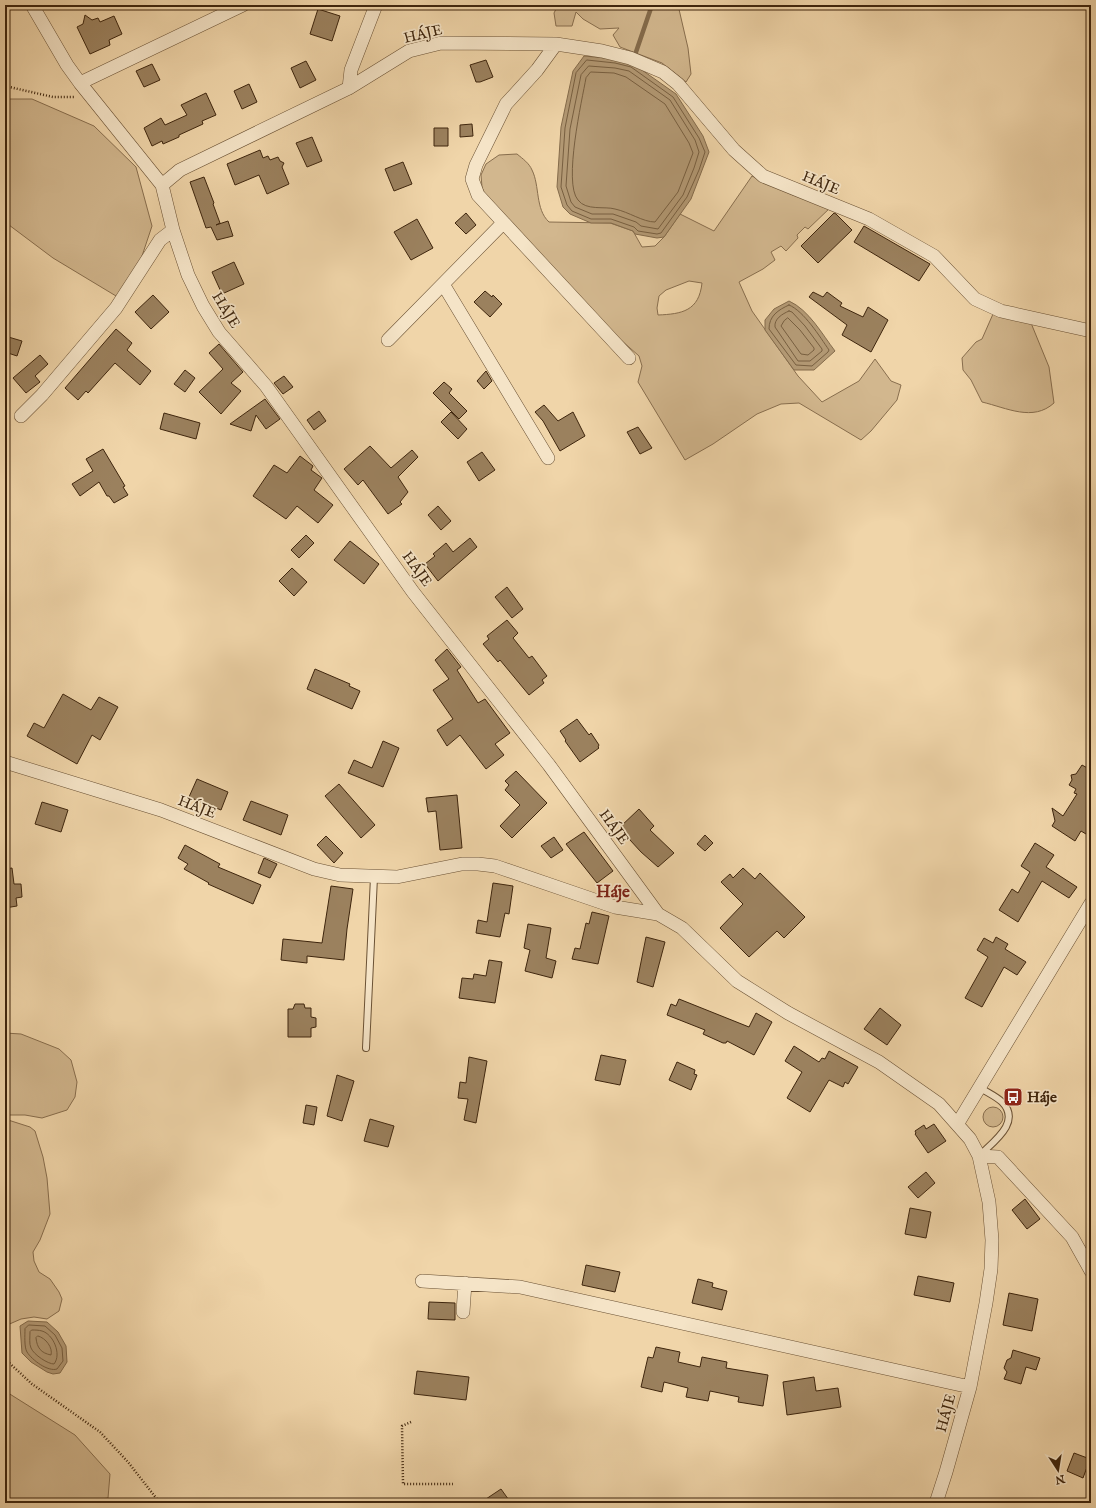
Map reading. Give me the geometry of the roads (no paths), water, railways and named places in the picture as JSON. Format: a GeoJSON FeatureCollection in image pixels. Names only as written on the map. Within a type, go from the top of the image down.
{"type":"FeatureCollection","features":[{"type":"Feature","properties":{"kind":"street"},"geometry":{"type":"LineString","coordinates":[[32,5],[67,65],[162,185]]}},
{"type":"Feature","properties":{"kind":"street"},"geometry":{"type":"LineString","coordinates":[[80,83],[243,5]]}},
{"type":"Feature","properties":{"kind":"street"},"geometry":{"type":"LineString","coordinates":[[349,88],[351,70],[376,5]]}},
{"type":"Feature","properties":{"kind":"street","name":"HÁJE"},"geometry":{"type":"LineString","coordinates":[[658,914],[549,765],[413,592],[266,386],[219,332],[203,306],[188,275],[173,230],[162,185],[180,170],[349,88],[409,51],[441,42],[556,44],[602,51],[630,58],[663,72],[678,84],[734,150],[764,176],[869,219],[934,256],[976,299],[1001,311],[1091,331]]}},
{"type":"Feature","properties":{"kind":"street"},"geometry":{"type":"LineString","coordinates":[[556,44],[537,70],[506,104],[472,179],[478,195],[629,358]]}},
{"type":"Feature","properties":{"kind":"street"},"geometry":{"type":"LineString","coordinates":[[388,340],[503,223]]}},
{"type":"Feature","properties":{"kind":"street"},"geometry":{"type":"LineString","coordinates":[[21,416],[42,395],[116,308],[160,240],[173,230]]}},
{"type":"Feature","properties":{"kind":"street"},"geometry":{"type":"LineString","coordinates":[[443,284],[548,458]]}},
{"type":"Feature","properties":{"kind":"street","name":"HÁJE"},"geometry":{"type":"LineString","coordinates":[[5,762],[161,810],[314,869],[340,875],[397,877],[462,864],[495,866],[615,907],[658,914],[682,928],[737,981],[788,1013],[879,1062],[939,1104],[958,1123],[970,1139],[979,1156],[989,1202],[992,1240],[986,1303],[970,1386],[936,1503]]}},
{"type":"Feature","properties":{"kind":"street"},"geometry":{"type":"LineString","coordinates":[[958,1123],[1091,903]]}},
{"type":"Feature","properties":{"kind":"street"},"geometry":{"type":"LineString","coordinates":[[979,1156],[998,1157],[1072,1237],[1091,1271]]}},
{"type":"Feature","properties":{"kind":"street"},"geometry":{"type":"LineString","coordinates":[[422,1281],[520,1287],[970,1386]]}},
{"type":"Feature","properties":{"kind":"street"},"geometry":{"type":"LineString","coordinates":[[463,1312],[465,1283]]}},
{"type":"Feature","properties":{"kind":"lane"},"geometry":{"type":"LineString","coordinates":[[366,1048],[374,877]]}},
{"type":"Feature","properties":{"kind":"lane"},"geometry":{"type":"LineString","coordinates":[[979,1087],[1003,1103],[1008,1111],[1009,1121],[1006,1130],[979,1156]]}},
{"type":"Feature","properties":{"kind":"water"},"geometry":{"type":"Polygon","coordinates":[[[584,56],[616,59],[632,63],[676,94],[703,136],[709,152],[691,199],[664,237],[657,238],[635,234],[633,231],[611,223],[591,223],[570,214],[563,207],[557,187],[561,127],[573,71],[584,56]]]}},
{"type":"Feature","properties":{"kind":"water"},"geometry":{"type":"Polygon","coordinates":[[[789,301],[809,316],[835,351],[814,370],[794,370],[765,330],[765,320],[774,309],[789,301]]]}},
{"type":"Feature","properties":{"kind":"water"},"geometry":{"type":"Polygon","coordinates":[[[28,1321],[47,1322],[58,1332],[66,1346],[67,1362],[60,1373],[53,1374],[47,1372],[31,1362],[22,1353],[20,1326],[28,1321]]]}},
{"type":"Feature","properties":{"kind":"waterway"},"geometry":{"type":"LineString","coordinates":[[636,52],[652,5]]}},
{"type":"Feature","properties":{"kind":"place","name":"Háje"},"geometry":{"type":"Point","coordinates":[1013,1097]}},
{"type":"Feature","properties":{"kind":"district","name":"Háje"},"geometry":{"type":"Point","coordinates":[613,892]}}]}
